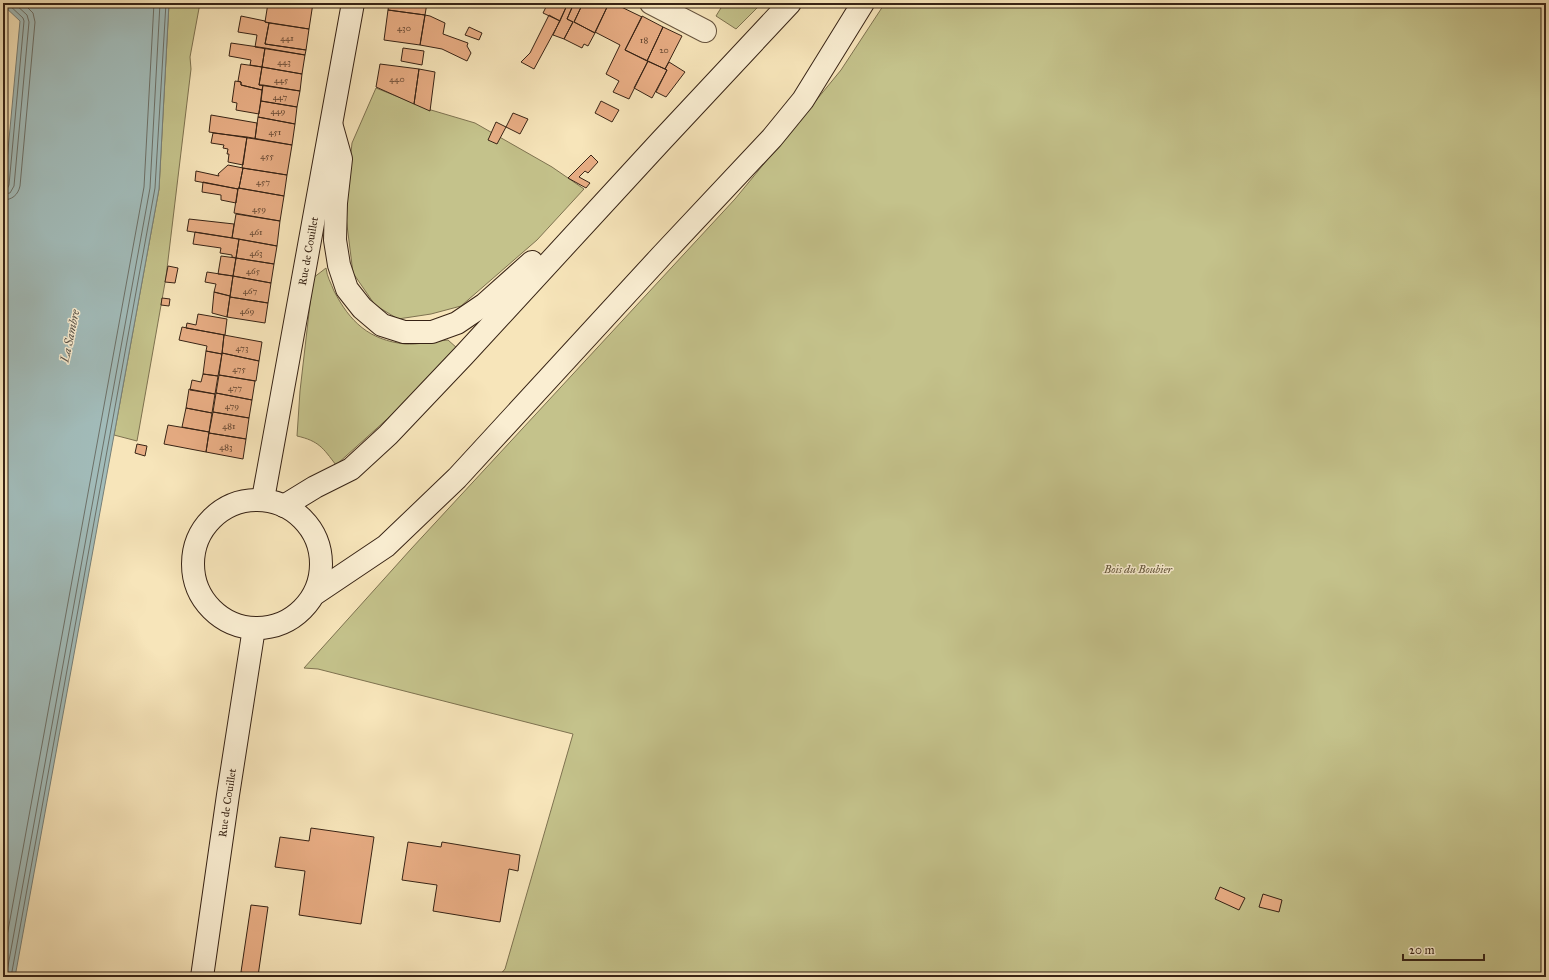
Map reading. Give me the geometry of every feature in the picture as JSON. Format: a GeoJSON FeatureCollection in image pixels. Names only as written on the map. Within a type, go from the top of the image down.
{"type":"FeatureCollection","features":[{"type":"Feature","properties":{"kind":"main road","name":"Rue de Couillet"},"geometry":{"type":"LineString","coordinates":[[263,499],[330,122],[353,3]]}},
{"type":"Feature","properties":{"kind":"main road"},"geometry":{"type":"LineString","coordinates":[[651,3],[705,31]]}},
{"type":"Feature","properties":{"kind":"main road"},"geometry":{"type":"LineString","coordinates":[[284,506],[315,487],[351,469],[388,435],[790,3]]}},
{"type":"Feature","properties":{"kind":"main road"},"geometry":{"type":"LineString","coordinates":[[316,593],[322,565],[318,543],[307,524],[284,506],[263,499],[240,502],[220,512],[204,528],[195,548],[194,578],[203,599],[218,616],[238,626],[260,629],[281,624],[300,612],[316,593],[386,546],[456,478],[772,138],[803,100],[863,3]]}},
{"type":"Feature","properties":{"kind":"main road"},"geometry":{"type":"LineString","coordinates":[[330,122],[341,159],[336,203],[335,240],[341,271],[347,289],[362,308],[382,325],[404,332],[432,332],[456,323],[485,304],[510,283],[571,223],[608,199]]}},
{"type":"Feature","properties":{"kind":"main road","name":"Rue de Couillet"},"geometry":{"type":"LineString","coordinates":[[202,977],[229,787],[254,628]]}},
{"type":"Feature","properties":{"kind":"green space"},"geometry":{"type":"Polygon","coordinates":[[[169,3],[200,3],[190,57],[191,69],[166,277],[137,441],[114,435],[159,189],[169,3]]]}},
{"type":"Feature","properties":{"kind":"green space"},"geometry":{"type":"Polygon","coordinates":[[[724,3],[762,3],[736,29],[716,16],[724,3]]]}},
{"type":"Feature","properties":{"kind":"green space","name":"Bois du Boubier"},"geometry":{"type":"Polygon","coordinates":[[[885,3],[1546,3],[1546,977],[498,977],[505,969],[573,734],[318,669],[304,668],[411,549],[735,199],[841,70],[885,3]]]}},
{"type":"Feature","properties":{"kind":"green space"},"geometry":{"type":"Polygon","coordinates":[[[376,88],[431,110],[475,123],[552,167],[584,189],[537,240],[461,306],[431,314],[398,319],[375,305],[353,273],[345,209],[352,143],[376,88]]]}},
{"type":"Feature","properties":{"kind":"green space"},"geometry":{"type":"Polygon","coordinates":[[[326,268],[328,277],[340,302],[354,320],[371,334],[392,342],[405,344],[448,340],[457,348],[416,393],[336,465],[328,454],[316,443],[297,436],[300,391],[313,278],[326,268]]]}},
{"type":"Feature","properties":{"kind":"water","name":"La Sambre"},"geometry":{"type":"Polygon","coordinates":[[[3,3],[169,3],[159,189],[15,977],[3,977],[3,204],[20,21],[3,5],[3,3]]]}},
{"type":"Feature","properties":{"kind":"building"},"geometry":{"type":"Polygon","coordinates":[[[268,3],[313,3],[309,29],[265,22],[268,3]]]}},
{"type":"Feature","properties":{"kind":"building"},"geometry":{"type":"Polygon","coordinates":[[[389,3],[427,3],[425,15],[388,10],[389,3]]]}},
{"type":"Feature","properties":{"kind":"building"},"geometry":{"type":"Polygon","coordinates":[[[548,3],[568,3],[560,21],[543,13],[548,3]]]}},
{"type":"Feature","properties":{"kind":"building"},"geometry":{"type":"Polygon","coordinates":[[[568,3],[574,3],[567,19],[573,22],[564,39],[553,35],[568,3]]]}},
{"type":"Feature","properties":{"kind":"building"},"geometry":{"type":"Polygon","coordinates":[[[574,3],[583,3],[574,22],[595,33],[588,46],[584,44],[582,48],[564,39],[573,22],[567,19],[574,3]]]}},
{"type":"Feature","properties":{"kind":"building"},"geometry":{"type":"Polygon","coordinates":[[[583,3],[609,3],[595,33],[574,22],[583,3]]]}},
{"type":"Feature","properties":{"kind":"building"},"geometry":{"type":"Polygon","coordinates":[[[609,3],[613,3],[642,17],[625,50],[648,61],[629,99],[613,92],[619,81],[606,74],[620,45],[595,32],[609,3]]]}},
{"type":"Feature","properties":{"kind":"building"},"geometry":{"type":"Polygon","coordinates":[[[388,10],[425,15],[420,45],[384,40],[388,10]]]}},
{"type":"Feature","properties":{"kind":"building"},"geometry":{"type":"Polygon","coordinates":[[[425,15],[445,23],[443,34],[468,43],[467,46],[471,53],[467,61],[442,49],[420,45],[425,15]]]}},
{"type":"Feature","properties":{"kind":"building"},"geometry":{"type":"Polygon","coordinates":[[[549,15],[560,21],[534,69],[521,62],[530,53],[549,15]]]}},
{"type":"Feature","properties":{"kind":"building"},"geometry":{"type":"Polygon","coordinates":[[[241,16],[269,23],[265,44],[306,50],[305,55],[255,47],[257,35],[238,32],[241,16]]]}},
{"type":"Feature","properties":{"kind":"building"},"geometry":{"type":"Polygon","coordinates":[[[642,16],[663,27],[647,61],[625,50],[642,16]]]}},
{"type":"Feature","properties":{"kind":"building"},"geometry":{"type":"Polygon","coordinates":[[[269,23],[309,29],[306,50],[265,44],[269,23]]]}},
{"type":"Feature","properties":{"kind":"building"},"geometry":{"type":"Polygon","coordinates":[[[469,27],[482,33],[479,40],[465,35],[469,27]]]}},
{"type":"Feature","properties":{"kind":"building"},"geometry":{"type":"Polygon","coordinates":[[[663,27],[682,36],[665,69],[647,61],[663,27]]]}},
{"type":"Feature","properties":{"kind":"building"},"geometry":{"type":"Polygon","coordinates":[[[231,43],[265,48],[262,67],[250,65],[251,60],[229,56],[231,43]]]}},
{"type":"Feature","properties":{"kind":"building"},"geometry":{"type":"Polygon","coordinates":[[[265,48],[305,55],[302,74],[262,67],[265,48]]]}},
{"type":"Feature","properties":{"kind":"building"},"geometry":{"type":"Polygon","coordinates":[[[403,48],[424,51],[422,65],[401,61],[403,48]]]}},
{"type":"Feature","properties":{"kind":"building"},"geometry":{"type":"Polygon","coordinates":[[[648,61],[667,70],[652,98],[634,88],[648,61]]]}},
{"type":"Feature","properties":{"kind":"building"},"geometry":{"type":"Polygon","coordinates":[[[669,62],[685,72],[666,97],[656,92],[667,70],[665,69],[669,62]]]}},
{"type":"Feature","properties":{"kind":"building"},"geometry":{"type":"Polygon","coordinates":[[[241,64],[262,67],[259,85],[263,85],[262,90],[241,85],[241,82],[238,81],[241,64]]]}},
{"type":"Feature","properties":{"kind":"building"},"geometry":{"type":"Polygon","coordinates":[[[380,64],[419,69],[414,104],[376,87],[380,64]]]}},
{"type":"Feature","properties":{"kind":"building"},"geometry":{"type":"Polygon","coordinates":[[[262,67],[302,74],[300,91],[259,85],[262,67]]]}},
{"type":"Feature","properties":{"kind":"building"},"geometry":{"type":"Polygon","coordinates":[[[419,69],[435,72],[430,111],[414,104],[419,69]]]}},
{"type":"Feature","properties":{"kind":"building"},"geometry":{"type":"Polygon","coordinates":[[[235,81],[241,82],[241,85],[262,90],[259,114],[236,110],[237,103],[232,102],[235,81]]]}},
{"type":"Feature","properties":{"kind":"building"},"geometry":{"type":"Polygon","coordinates":[[[263,85],[300,91],[297,107],[261,101],[263,85]]]}},
{"type":"Feature","properties":{"kind":"building"},"geometry":{"type":"Polygon","coordinates":[[[261,101],[297,107],[295,124],[258,117],[261,101]]]}},
{"type":"Feature","properties":{"kind":"building"},"geometry":{"type":"Polygon","coordinates":[[[601,101],[619,110],[612,122],[595,113],[601,101]]]}},
{"type":"Feature","properties":{"kind":"building"},"geometry":{"type":"Polygon","coordinates":[[[513,113],[528,119],[520,134],[506,127],[513,113]]]}},
{"type":"Feature","properties":{"kind":"building"},"geometry":{"type":"Polygon","coordinates":[[[211,115],[257,123],[255,139],[209,132],[211,115]]]}},
{"type":"Feature","properties":{"kind":"building"},"geometry":{"type":"Polygon","coordinates":[[[258,117],[295,124],[292,145],[255,139],[258,117]]]}},
{"type":"Feature","properties":{"kind":"building"},"geometry":{"type":"Polygon","coordinates":[[[496,122],[506,127],[497,144],[488,140],[496,122]]]}},
{"type":"Feature","properties":{"kind":"building"},"geometry":{"type":"Polygon","coordinates":[[[213,133],[247,137],[243,165],[228,162],[228,149],[223,148],[224,145],[211,143],[213,133]]]}},
{"type":"Feature","properties":{"kind":"building"},"geometry":{"type":"Polygon","coordinates":[[[247,137],[292,145],[287,175],[242,168],[247,137]]]}},
{"type":"Feature","properties":{"kind":"building"},"geometry":{"type":"Polygon","coordinates":[[[591,155],[598,162],[588,173],[585,171],[579,177],[590,183],[586,188],[568,178],[591,155]]]}},
{"type":"Feature","properties":{"kind":"building"},"geometry":{"type":"Polygon","coordinates":[[[228,165],[243,168],[238,189],[195,181],[196,171],[219,176],[218,174],[228,165]]]}},
{"type":"Feature","properties":{"kind":"building"},"geometry":{"type":"Polygon","coordinates":[[[243,168],[287,175],[284,196],[239,188],[243,168]]]}},
{"type":"Feature","properties":{"kind":"building"},"geometry":{"type":"Polygon","coordinates":[[[203,182],[238,189],[236,203],[221,200],[221,195],[202,192],[203,182]]]}},
{"type":"Feature","properties":{"kind":"building"},"geometry":{"type":"Polygon","coordinates":[[[238,188],[284,196],[280,221],[234,213],[238,188]]]}},
{"type":"Feature","properties":{"kind":"building"},"geometry":{"type":"Polygon","coordinates":[[[236,214],[280,221],[277,246],[232,238],[236,214]]]}},
{"type":"Feature","properties":{"kind":"building"},"geometry":{"type":"Polygon","coordinates":[[[189,219],[234,224],[232,238],[187,231],[189,219]]]}},
{"type":"Feature","properties":{"kind":"building"},"geometry":{"type":"Polygon","coordinates":[[[195,232],[239,239],[236,258],[232,257],[232,255],[220,253],[221,248],[193,244],[195,232]]]}},
{"type":"Feature","properties":{"kind":"building"},"geometry":{"type":"Polygon","coordinates":[[[239,239],[277,246],[274,264],[236,258],[239,239]]]}},
{"type":"Feature","properties":{"kind":"building"},"geometry":{"type":"Polygon","coordinates":[[[221,256],[236,258],[233,276],[218,274],[221,256]]]}},
{"type":"Feature","properties":{"kind":"building"},"geometry":{"type":"Polygon","coordinates":[[[236,258],[274,264],[271,283],[233,276],[236,258]]]}},
{"type":"Feature","properties":{"kind":"building"},"geometry":{"type":"Polygon","coordinates":[[[168,266],[178,268],[175,283],[165,282],[168,266]]]}},
{"type":"Feature","properties":{"kind":"building"},"geometry":{"type":"Polygon","coordinates":[[[207,272],[233,276],[230,296],[214,292],[216,284],[205,282],[207,272]]]}},
{"type":"Feature","properties":{"kind":"building"},"geometry":{"type":"Polygon","coordinates":[[[233,276],[271,283],[268,303],[230,297],[233,276]]]}},
{"type":"Feature","properties":{"kind":"building"},"geometry":{"type":"Polygon","coordinates":[[[214,292],[230,296],[227,317],[212,313],[214,292]]]}},
{"type":"Feature","properties":{"kind":"building"},"geometry":{"type":"Polygon","coordinates":[[[230,297],[268,303],[265,323],[227,317],[230,297]]]}},
{"type":"Feature","properties":{"kind":"building"},"geometry":{"type":"Polygon","coordinates":[[[162,298],[170,299],[169,306],[161,305],[162,298]]]}},
{"type":"Feature","properties":{"kind":"building"},"geometry":{"type":"Polygon","coordinates":[[[198,314],[227,319],[225,335],[186,328],[187,323],[196,325],[198,314]]]}},
{"type":"Feature","properties":{"kind":"building"},"geometry":{"type":"Polygon","coordinates":[[[182,327],[224,335],[222,354],[206,351],[207,346],[179,340],[182,327]]]}},
{"type":"Feature","properties":{"kind":"building"},"geometry":{"type":"Polygon","coordinates":[[[224,335],[262,342],[259,361],[222,353],[224,335]]]}},
{"type":"Feature","properties":{"kind":"building"},"geometry":{"type":"Polygon","coordinates":[[[206,351],[222,354],[218,376],[203,374],[206,351]]]}},
{"type":"Feature","properties":{"kind":"building"},"geometry":{"type":"Polygon","coordinates":[[[222,353],[259,361],[256,381],[219,375],[222,353]]]}},
{"type":"Feature","properties":{"kind":"building"},"geometry":{"type":"Polygon","coordinates":[[[203,374],[218,376],[215,394],[190,390],[192,380],[201,382],[203,374]]]}},
{"type":"Feature","properties":{"kind":"building"},"geometry":{"type":"Polygon","coordinates":[[[219,375],[255,381],[252,400],[216,393],[219,375]]]}},
{"type":"Feature","properties":{"kind":"building"},"geometry":{"type":"Polygon","coordinates":[[[189,389],[215,394],[212,413],[186,408],[189,389]]]}},
{"type":"Feature","properties":{"kind":"building"},"geometry":{"type":"Polygon","coordinates":[[[216,393],[252,400],[249,418],[213,412],[216,393]]]}},
{"type":"Feature","properties":{"kind":"building"},"geometry":{"type":"Polygon","coordinates":[[[186,408],[212,413],[209,432],[182,427],[186,408]]]}},
{"type":"Feature","properties":{"kind":"building"},"geometry":{"type":"Polygon","coordinates":[[[213,412],[249,418],[246,439],[209,433],[213,412]]]}},
{"type":"Feature","properties":{"kind":"building"},"geometry":{"type":"Polygon","coordinates":[[[168,425],[209,432],[206,452],[164,444],[168,425]]]}},
{"type":"Feature","properties":{"kind":"building"},"geometry":{"type":"Polygon","coordinates":[[[209,433],[246,439],[243,459],[206,452],[209,433]]]}},
{"type":"Feature","properties":{"kind":"building"},"geometry":{"type":"Polygon","coordinates":[[[137,444],[147,446],[145,456],[135,453],[137,444]]]}},
{"type":"Feature","properties":{"kind":"building"},"geometry":{"type":"Polygon","coordinates":[[[311,828],[374,837],[361,924],[299,915],[305,871],[275,867],[280,837],[309,841],[311,828]]]}},
{"type":"Feature","properties":{"kind":"building"},"geometry":{"type":"Polygon","coordinates":[[[408,842],[441,847],[442,842],[520,855],[518,871],[509,869],[500,922],[433,911],[437,885],[402,880],[408,842]]]}},
{"type":"Feature","properties":{"kind":"building"},"geometry":{"type":"Polygon","coordinates":[[[1220,887],[1245,898],[1239,910],[1215,899],[1220,887]]]}},
{"type":"Feature","properties":{"kind":"building"},"geometry":{"type":"Polygon","coordinates":[[[1263,894],[1282,900],[1279,912],[1259,907],[1263,894]]]}},
{"type":"Feature","properties":{"kind":"building"},"geometry":{"type":"Polygon","coordinates":[[[251,905],[268,907],[258,976],[241,972],[251,905]]]}}]}
